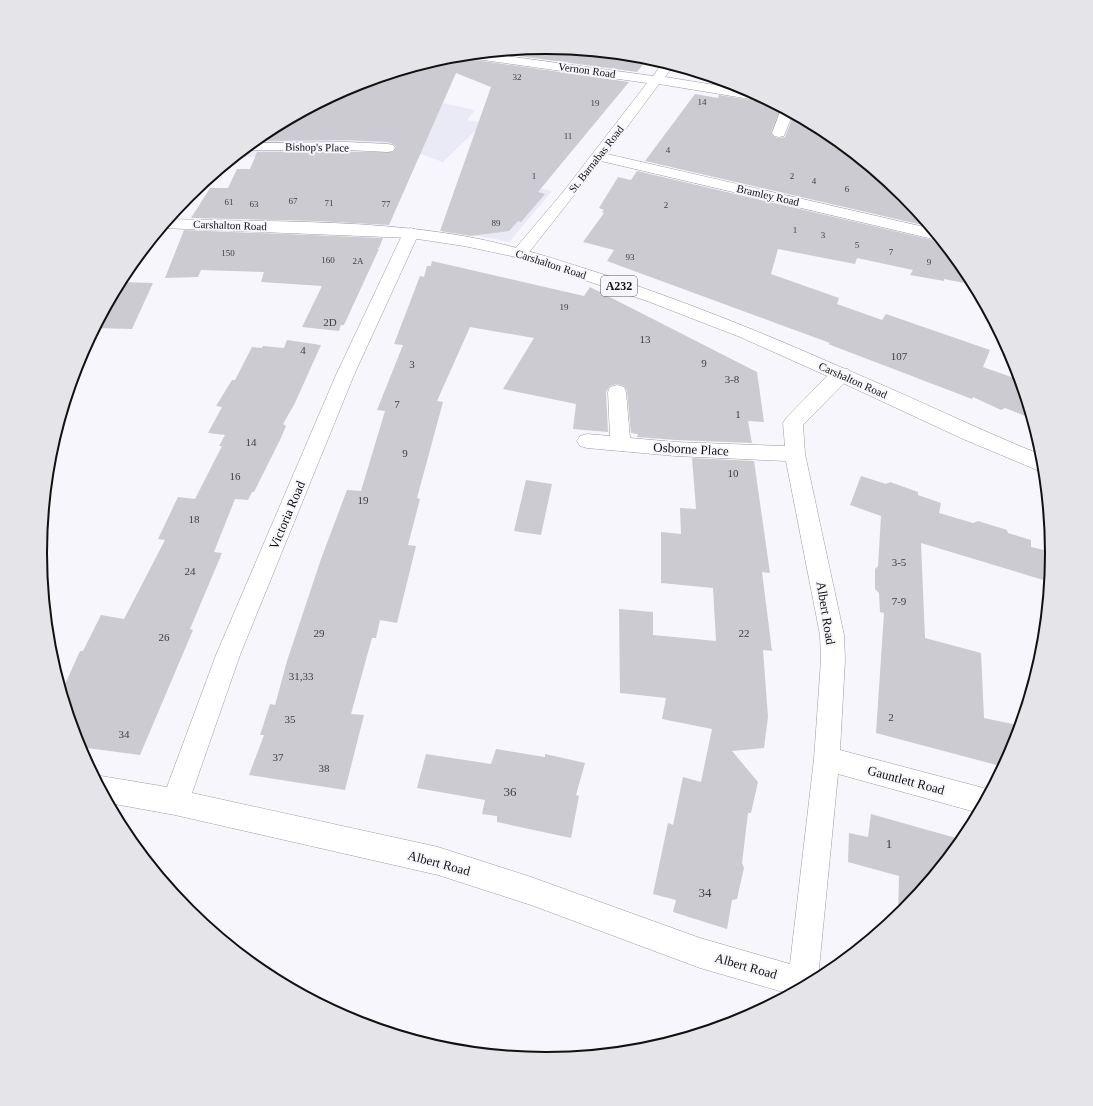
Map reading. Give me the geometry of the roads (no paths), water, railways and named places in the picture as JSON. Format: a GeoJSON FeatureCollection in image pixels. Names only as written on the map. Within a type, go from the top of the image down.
{"type":"FeatureCollection","features":[{"type":"Feature","properties":{"kind":"main road","name":"Vernon Road"},"geometry":{"type":"LineString","coordinates":[[491,57],[657,80],[742,94]]}},
{"type":"Feature","properties":{"kind":"main road","name":"St. Barnabas Road"},"geometry":{"type":"LineString","coordinates":[[520,253],[666,68]]}},
{"type":"Feature","properties":{"kind":"main road"},"geometry":{"type":"LineString","coordinates":[[779,133],[785,115]]}},
{"type":"Feature","properties":{"kind":"main road","name":"Bishop's Place"},"geometry":{"type":"LineString","coordinates":[[256,147],[347,146],[388,148]]}},
{"type":"Feature","properties":{"kind":"main road","name":"Bramley Road"},"geometry":{"type":"LineString","coordinates":[[598,156],[930,233]]}},
{"type":"Feature","properties":{"kind":"main road","name":"Carshalton Road"},"geometry":{"type":"LineString","coordinates":[[171,224],[338,228],[411,233],[464,241],[520,253],[654,297],[746,333],[840,374],[970,434],[1037,462]]}},
{"type":"Feature","properties":{"kind":"main road","name":"Victoria Road"},"geometry":{"type":"LineString","coordinates":[[175,802],[228,655],[338,390],[411,233]]}},
{"type":"Feature","properties":{"kind":"main road","name":"Albert Road"},"geometry":{"type":"LineString","coordinates":[[803,981],[827,759],[833,660],[832,634],[796,454],[793,423],[840,374]]}},
{"type":"Feature","properties":{"kind":"main road"},"geometry":{"type":"LineString","coordinates":[[617,392],[620,444]]}},
{"type":"Feature","properties":{"kind":"main road","name":"Osborne Place"},"geometry":{"type":"LineString","coordinates":[[587,441],[675,449],[796,454]]}},
{"type":"Feature","properties":{"kind":"main road","name":"Gauntlett Road"},"geometry":{"type":"LineString","coordinates":[[827,759],[980,801]]}},
{"type":"Feature","properties":{"kind":"main road","name":"Albert Road"},"geometry":{"type":"LineString","coordinates":[[107,790],[175,802],[438,861],[531,891],[700,953],[801,983]]}}]}
